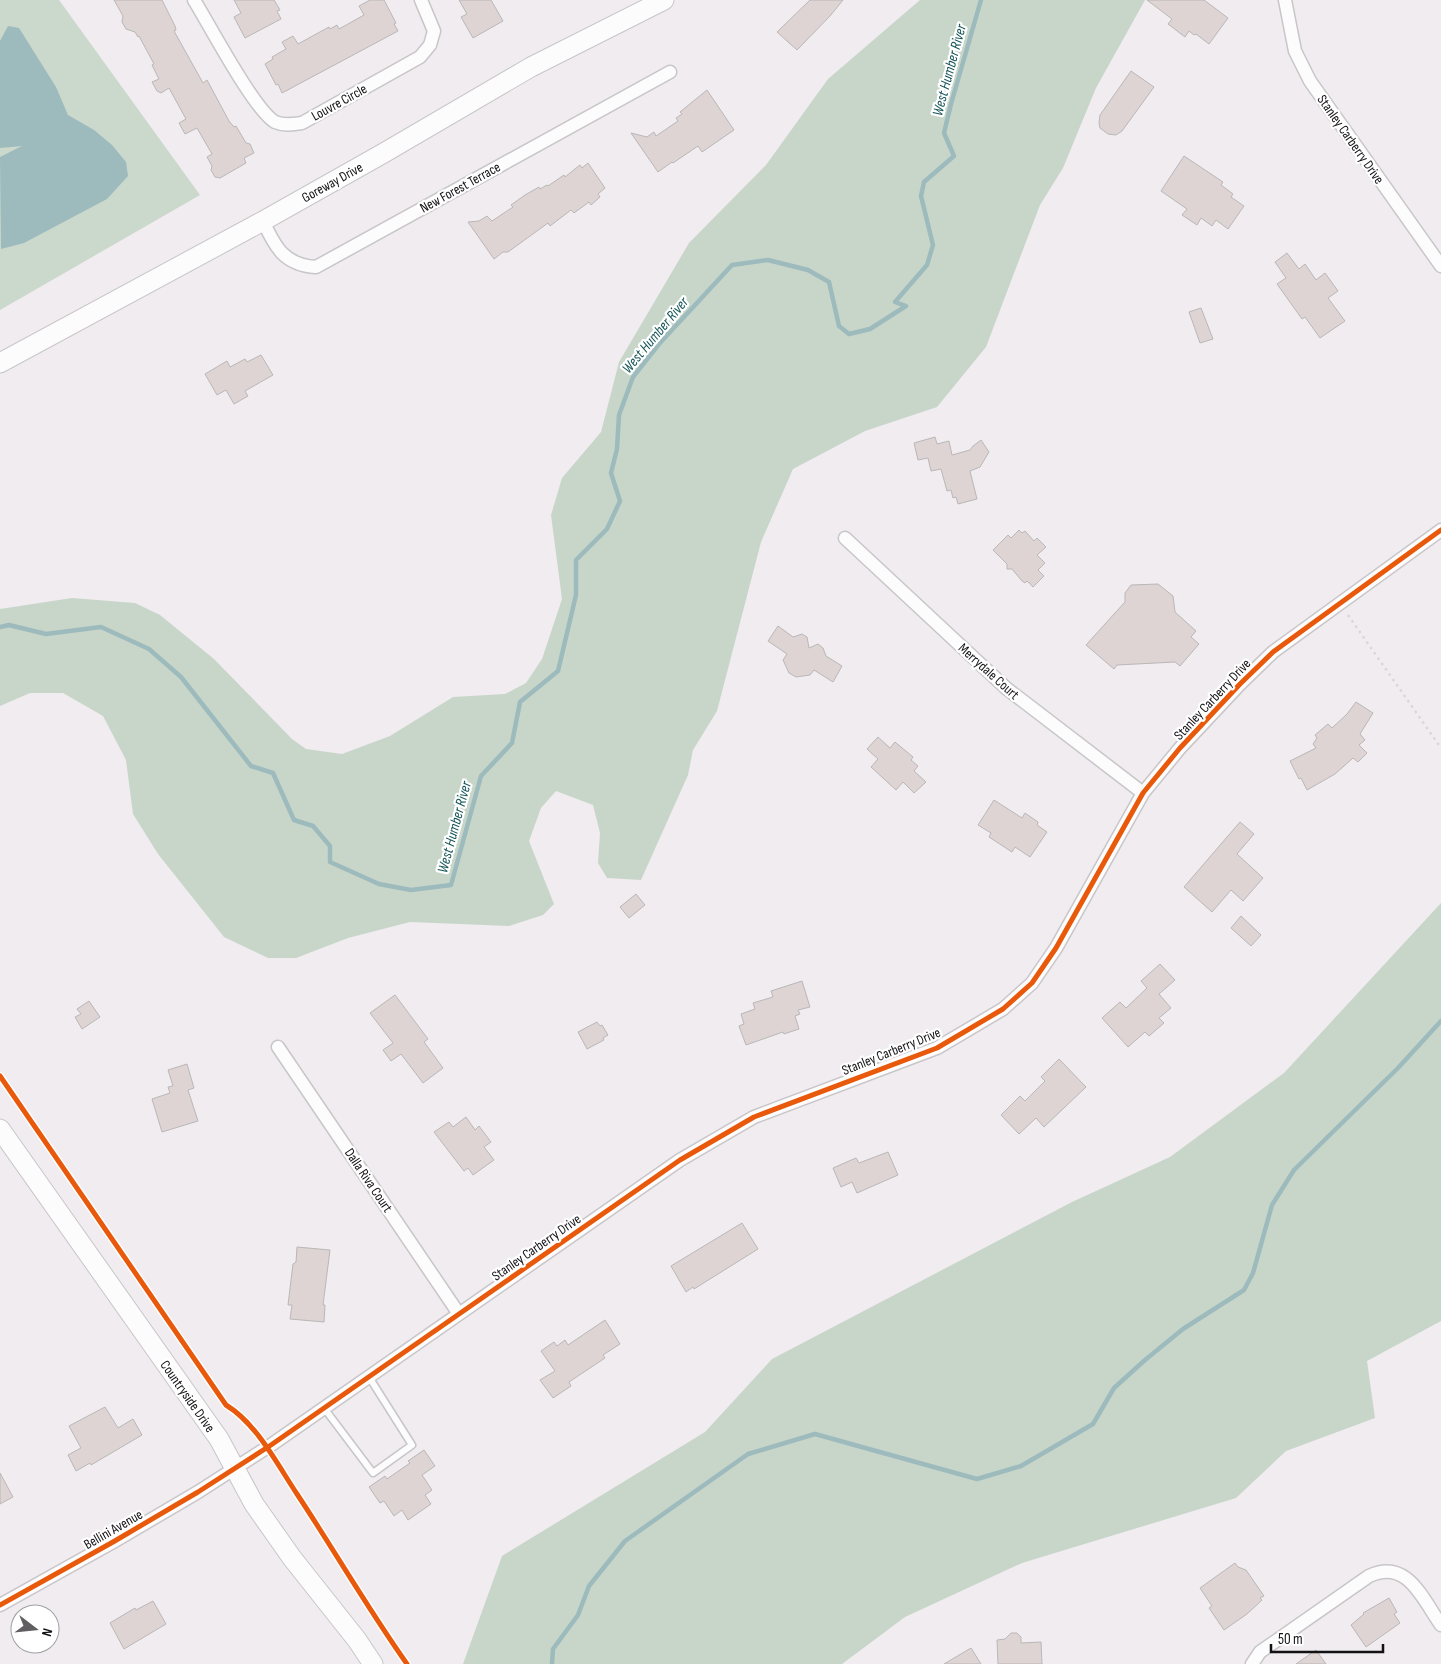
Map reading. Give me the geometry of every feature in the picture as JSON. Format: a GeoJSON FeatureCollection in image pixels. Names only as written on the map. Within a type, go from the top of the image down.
{"type":"FeatureCollection","features":[{"type":"Feature","properties":{"kind":"street","name":"Louvre Circle"},"geometry":{"type":"LineString","coordinates":[[194,0],[248,90],[265,113],[275,122],[287,125],[302,124],[420,57],[430,45],[434,31],[421,0]]}},
{"type":"Feature","properties":{"kind":"street","name":"Goreway Drive"},"geometry":{"type":"LineString","coordinates":[[0,363],[263,221],[532,67],[662,0]]}},
{"type":"Feature","properties":{"kind":"street","name":"Stanley Carberry Drive"},"geometry":{"type":"LineString","coordinates":[[1285,0],[1295,51],[1310,81],[1441,266]]}},
{"type":"Feature","properties":{"kind":"street","name":"New Forest Terrace"},"geometry":{"type":"LineString","coordinates":[[263,221],[274,245],[281,252],[291,260],[304,266],[316,267],[670,72]]}},
{"type":"Feature","properties":{"kind":"street","name":"Stanley Carberry Drive"},"geometry":{"type":"LineString","coordinates":[[235,1469],[680,1160],[754,1117],[937,1048],[1002,1009],[1032,983],[1056,948],[1143,793],[1180,748],[1273,652],[1441,530]]}},
{"type":"Feature","properties":{"kind":"street","name":"Merrydale Court"},"geometry":{"type":"LineString","coordinates":[[845,538],[1006,688],[1143,793]]}},
{"type":"Feature","properties":{"kind":"street","name":"Dalla Riva Court"},"geometry":{"type":"LineString","coordinates":[[278,1047],[460,1314]]}},
{"type":"Feature","properties":{"kind":"street","name":"Countryside Drive"},"geometry":{"type":"LineString","coordinates":[[0,1129],[219,1439],[254,1504],[292,1558],[373,1664]]}},
{"type":"Feature","properties":{"kind":"street","name":"Bellini Avenue"},"geometry":{"type":"LineString","coordinates":[[0,1605],[113,1542],[235,1469]]}},
{"type":"Feature","properties":{"kind":"street"},"geometry":{"type":"LineString","coordinates":[[1252,1664],[1260,1652],[1369,1576],[1378,1572],[1388,1571],[1401,1574],[1411,1581],[1441,1624]]}},
{"type":"Feature","properties":{"kind":"lane"},"geometry":{"type":"LineString","coordinates":[[324,1408],[373,1473],[412,1445],[369,1377]]}},
{"type":"Feature","properties":{"kind":"path"},"geometry":{"type":"LineString","coordinates":[[1340,604],[1441,748]]}},
{"type":"Feature","properties":{"kind":"shaded area"},"geometry":{"type":"Polygon","coordinates":[[[0,0],[59,0],[200,195],[0,310],[0,0]]]}},
{"type":"Feature","properties":{"kind":"green space"},"geometry":{"type":"Polygon","coordinates":[[[920,0],[1145,0],[1096,88],[1063,168],[1040,205],[986,347],[937,407],[865,431],[793,469],[761,542],[717,711],[693,750],[688,775],[641,880],[607,878],[598,863],[600,833],[593,805],[556,791],[541,808],[529,841],[554,904],[543,915],[509,926],[410,922],[348,938],[296,958],[268,958],[224,937],[158,854],[133,814],[126,760],[103,716],[63,693],[30,693],[0,706],[0,609],[72,598],[135,603],[160,615],[214,659],[292,739],[306,749],[342,754],[390,736],[453,697],[505,694],[526,683],[542,659],[562,599],[551,515],[562,478],[601,432],[619,362],[689,243],[766,165],[828,79],[920,0]]]}},
{"type":"Feature","properties":{"kind":"green space"},"geometry":{"type":"Polygon","coordinates":[[[1441,903],[1441,1321],[1367,1361],[1375,1418],[1286,1451],[1236,1498],[1022,1563],[905,1617],[842,1664],[463,1664],[502,1556],[705,1432],[772,1359],[1072,1202],[1170,1157],[1284,1073],[1441,903]]]}},
{"type":"Feature","properties":{"kind":"water"},"geometry":{"type":"Polygon","coordinates":[[[8,26],[19,28],[56,87],[68,115],[94,130],[112,145],[126,162],[128,176],[107,199],[24,243],[1,249],[0,157],[22,146],[0,148],[0,41],[8,26]]]}},
{"type":"Feature","properties":{"kind":"building"},"geometry":{"type":"Polygon","coordinates":[[[114,0],[162,0],[175,26],[176,30],[174,31],[203,83],[207,80],[229,121],[234,127],[236,126],[246,143],[250,144],[254,153],[244,158],[246,163],[220,178],[215,177],[207,157],[212,154],[197,128],[185,134],[179,123],[186,119],[169,88],[161,93],[157,91],[152,82],[159,79],[152,65],[154,64],[139,36],[135,32],[126,29],[122,22],[123,16],[114,0]]]}},
{"type":"Feature","properties":{"kind":"building"},"geometry":{"type":"Polygon","coordinates":[[[234,0],[274,0],[280,10],[277,11],[281,19],[245,38],[234,17],[241,13],[234,0]]]}},
{"type":"Feature","properties":{"kind":"building"},"geometry":{"type":"Polygon","coordinates":[[[370,0],[384,0],[398,31],[282,93],[265,64],[273,59],[272,57],[286,49],[282,42],[293,36],[298,44],[329,27],[330,29],[337,25],[339,29],[364,15],[359,6],[370,0]]]}},
{"type":"Feature","properties":{"kind":"building"},"geometry":{"type":"Polygon","coordinates":[[[459,0],[491,0],[503,21],[473,38],[461,17],[467,14],[459,0]]]}},
{"type":"Feature","properties":{"kind":"building"},"geometry":{"type":"Polygon","coordinates":[[[810,0],[843,0],[797,50],[777,32],[810,0]]]}},
{"type":"Feature","properties":{"kind":"building"},"geometry":{"type":"Polygon","coordinates":[[[1147,0],[1204,0],[1228,18],[1209,44],[1189,31],[1185,37],[1168,24],[1172,19],[1147,0]]]}},
{"type":"Feature","properties":{"kind":"building"},"geometry":{"type":"Polygon","coordinates":[[[1131,71],[1154,87],[1122,131],[1116,135],[1108,134],[1100,128],[1100,115],[1131,71]]]}},
{"type":"Feature","properties":{"kind":"building"},"geometry":{"type":"Polygon","coordinates":[[[707,90],[734,130],[702,152],[698,146],[658,172],[631,133],[647,137],[654,132],[656,136],[678,121],[676,118],[682,114],[680,112],[707,90]]]}},
{"type":"Feature","properties":{"kind":"building"},"geometry":{"type":"Polygon","coordinates":[[[1184,156],[1223,182],[1221,185],[1233,194],[1231,197],[1244,206],[1228,229],[1216,220],[1212,226],[1201,218],[1197,225],[1182,215],[1187,209],[1161,191],[1184,156]]]}},
{"type":"Feature","properties":{"kind":"building"},"geometry":{"type":"Polygon","coordinates":[[[588,163],[605,188],[598,194],[600,197],[591,205],[589,202],[574,213],[571,210],[550,226],[548,223],[508,252],[503,252],[494,259],[468,222],[479,221],[487,216],[492,221],[513,207],[511,205],[525,195],[539,187],[540,189],[548,186],[564,175],[565,177],[580,165],[582,168],[588,163]]]}},
{"type":"Feature","properties":{"kind":"building"},"geometry":{"type":"Polygon","coordinates":[[[1287,253],[1299,269],[1305,264],[1316,280],[1325,273],[1338,291],[1328,298],[1345,321],[1320,338],[1305,317],[1302,319],[1277,284],[1286,278],[1275,262],[1287,253]]]}},
{"type":"Feature","properties":{"kind":"building"},"geometry":{"type":"Polygon","coordinates":[[[1201,308],[1213,339],[1200,343],[1189,312],[1201,308]]]}},
{"type":"Feature","properties":{"kind":"building"},"geometry":{"type":"Polygon","coordinates":[[[261,355],[273,375],[245,391],[248,396],[234,404],[226,390],[217,395],[205,374],[227,361],[230,367],[245,359],[247,362],[261,355]]]}},
{"type":"Feature","properties":{"kind":"building"},"geometry":{"type":"Polygon","coordinates":[[[935,437],[937,444],[949,441],[952,455],[970,450],[981,440],[989,452],[980,467],[970,471],[977,499],[958,504],[956,497],[953,498],[951,490],[947,491],[941,469],[931,471],[928,458],[918,460],[914,443],[935,437]]]}},
{"type":"Feature","properties":{"kind":"building"},"geometry":{"type":"Polygon","coordinates":[[[1019,530],[1022,533],[1025,531],[1034,541],[1037,538],[1046,547],[1037,555],[1045,563],[1038,570],[1044,576],[1033,587],[1027,581],[1025,583],[1022,581],[1012,569],[1007,569],[1007,564],[993,550],[1008,535],[1011,538],[1019,530]]]}},
{"type":"Feature","properties":{"kind":"building"},"geometry":{"type":"Polygon","coordinates":[[[1158,584],[1173,596],[1175,612],[1196,631],[1191,637],[1199,644],[1180,666],[1175,662],[1117,665],[1114,669],[1086,645],[1125,602],[1125,593],[1131,585],[1158,584]]]}},
{"type":"Feature","properties":{"kind":"building"},"geometry":{"type":"Polygon","coordinates":[[[778,626],[793,637],[802,634],[807,637],[809,648],[818,644],[823,648],[826,656],[842,666],[833,682],[814,670],[810,675],[796,677],[789,673],[783,660],[787,654],[768,641],[778,626]]]}},
{"type":"Feature","properties":{"kind":"building"},"geometry":{"type":"Polygon","coordinates":[[[1356,702],[1373,713],[1360,734],[1365,740],[1359,745],[1367,753],[1358,762],[1353,758],[1335,774],[1307,790],[1290,761],[1316,748],[1313,744],[1317,738],[1315,735],[1328,724],[1332,728],[1347,714],[1356,702]]]}},
{"type":"Feature","properties":{"kind":"building"},"geometry":{"type":"Polygon","coordinates":[[[878,737],[890,748],[895,742],[913,757],[911,760],[918,766],[914,771],[926,782],[914,793],[903,782],[896,790],[871,767],[878,759],[867,749],[878,737]]]}},
{"type":"Feature","properties":{"kind":"building"},"geometry":{"type":"Polygon","coordinates":[[[994,800],[1022,818],[1025,813],[1038,822],[1037,825],[1047,832],[1030,857],[1015,847],[1012,852],[989,837],[991,833],[978,825],[994,800]]]}},
{"type":"Feature","properties":{"kind":"building"},"geometry":{"type":"Polygon","coordinates":[[[1240,822],[1254,834],[1237,854],[1263,878],[1243,901],[1231,890],[1212,912],[1184,887],[1240,822]]]}},
{"type":"Feature","properties":{"kind":"building"},"geometry":{"type":"Polygon","coordinates":[[[636,894],[645,905],[629,918],[620,907],[636,894]]]}},
{"type":"Feature","properties":{"kind":"building"},"geometry":{"type":"Polygon","coordinates":[[[1241,916],[1261,935],[1251,946],[1231,928],[1241,916]]]}},
{"type":"Feature","properties":{"kind":"building"},"geometry":{"type":"Polygon","coordinates":[[[1160,964],[1175,980],[1159,994],[1171,1008],[1159,1018],[1164,1023],[1149,1036],[1145,1032],[1128,1047],[1102,1018],[1120,1002],[1126,1008],[1147,988],[1141,981],[1160,964]]]}},
{"type":"Feature","properties":{"kind":"building"},"geometry":{"type":"Polygon","coordinates":[[[802,981],[810,1007],[798,1010],[800,1014],[795,1016],[799,1029],[784,1034],[783,1032],[746,1045],[739,1026],[744,1024],[741,1014],[755,1009],[753,1003],[773,997],[771,991],[802,981]]]}},
{"type":"Feature","properties":{"kind":"building"},"geometry":{"type":"Polygon","coordinates":[[[395,995],[428,1039],[424,1042],[443,1068],[423,1083],[401,1054],[391,1061],[383,1050],[393,1043],[370,1013],[395,995]]]}},
{"type":"Feature","properties":{"kind":"building"},"geometry":{"type":"Polygon","coordinates":[[[89,1001],[100,1017],[82,1029],[75,1017],[81,1014],[77,1009],[89,1001]]]}},
{"type":"Feature","properties":{"kind":"building"},"geometry":{"type":"Polygon","coordinates":[[[597,1022],[600,1026],[602,1025],[608,1035],[603,1038],[604,1040],[587,1049],[578,1032],[597,1022]]]}},
{"type":"Feature","properties":{"kind":"building"},"geometry":{"type":"Polygon","coordinates":[[[1059,1059],[1086,1087],[1044,1127],[1036,1118],[1019,1134],[1001,1115],[1020,1096],[1025,1101],[1045,1081],[1041,1077],[1059,1059]]]}},
{"type":"Feature","properties":{"kind":"building"},"geometry":{"type":"Polygon","coordinates":[[[187,1064],[194,1088],[188,1090],[198,1121],[162,1132],[152,1099],[170,1093],[168,1087],[173,1086],[168,1070],[187,1064]]]}},
{"type":"Feature","properties":{"kind":"building"},"geometry":{"type":"Polygon","coordinates":[[[466,1117],[475,1130],[479,1126],[491,1142],[484,1147],[494,1160],[473,1175],[468,1168],[464,1171],[434,1132],[449,1122],[453,1127],[466,1117]]]}},
{"type":"Feature","properties":{"kind":"building"},"geometry":{"type":"Polygon","coordinates":[[[888,1152],[898,1175],[857,1193],[852,1182],[841,1187],[833,1168],[856,1158],[859,1163],[888,1152]]]}},
{"type":"Feature","properties":{"kind":"building"},"geometry":{"type":"Polygon","coordinates":[[[742,1223],[758,1249],[694,1289],[693,1287],[686,1292],[671,1266],[742,1223]]]}},
{"type":"Feature","properties":{"kind":"building"},"geometry":{"type":"Polygon","coordinates":[[[297,1247],[330,1250],[323,1305],[325,1305],[324,1322],[290,1319],[292,1305],[288,1305],[297,1247]]]}},
{"type":"Feature","properties":{"kind":"building"},"geometry":{"type":"Polygon","coordinates":[[[605,1320],[620,1344],[603,1355],[605,1358],[569,1382],[571,1386],[553,1398],[540,1380],[555,1371],[541,1351],[554,1342],[557,1346],[565,1340],[568,1345],[605,1320]]]}},
{"type":"Feature","properties":{"kind":"building"},"geometry":{"type":"Polygon","coordinates":[[[105,1407],[118,1428],[133,1419],[142,1435],[91,1465],[90,1463],[76,1471],[68,1455],[81,1448],[69,1426],[105,1407]]]}},
{"type":"Feature","properties":{"kind":"building"},"geometry":{"type":"Polygon","coordinates":[[[424,1450],[435,1466],[422,1475],[432,1490],[425,1495],[431,1504],[408,1520],[402,1510],[394,1516],[384,1501],[380,1503],[369,1487],[385,1476],[387,1479],[410,1463],[408,1461],[424,1450]]]}},
{"type":"Feature","properties":{"kind":"building"},"geometry":{"type":"Polygon","coordinates":[[[0,1473],[13,1497],[0,1504],[0,1473]]]}},
{"type":"Feature","properties":{"kind":"building"},"geometry":{"type":"Polygon","coordinates":[[[1235,1563],[1238,1567],[1246,1570],[1264,1596],[1260,1598],[1262,1600],[1247,1614],[1224,1630],[1209,1608],[1212,1606],[1200,1588],[1235,1563]]]}},
{"type":"Feature","properties":{"kind":"building"},"geometry":{"type":"Polygon","coordinates":[[[1389,1598],[1397,1612],[1394,1614],[1400,1623],[1366,1647],[1351,1625],[1363,1613],[1389,1598]]]}},
{"type":"Feature","properties":{"kind":"building"},"geometry":{"type":"Polygon","coordinates":[[[153,1601],[166,1624],[124,1649],[110,1623],[135,1608],[136,1610],[153,1601]]]}},
{"type":"Feature","properties":{"kind":"building"},"geometry":{"type":"Polygon","coordinates":[[[1011,1633],[1017,1633],[1021,1637],[1021,1643],[1041,1642],[1042,1664],[998,1664],[997,1640],[1005,1639],[1011,1633]]]}},
{"type":"Feature","properties":{"kind":"building"},"geometry":{"type":"Polygon","coordinates":[[[971,1648],[981,1664],[944,1664],[971,1648]]]}},
{"type":"Feature","properties":{"kind":"building"},"geometry":{"type":"Polygon","coordinates":[[[1316,1650],[1326,1664],[1296,1664],[1316,1650]]]}},
{"type":"Feature","properties":{"kind":"waterway","name":"West Humber River"},"geometry":{"type":"LineString","coordinates":[[0,627],[9,625],[46,634],[101,627],[149,649],[181,677],[251,766],[273,773],[294,820],[313,826],[330,846],[330,862],[379,884],[411,890],[451,885],[481,776],[512,743],[520,702],[558,671],[576,595],[576,560],[607,529],[620,501],[611,473],[617,449],[619,415],[633,377],[659,344],[732,265],[768,260],[808,270],[829,282],[839,326],[849,334],[870,329],[906,306],[895,302],[927,265],[933,245],[921,196],[924,182],[954,156],[944,133],[981,0]]}},
{"type":"Feature","properties":{"kind":"waterway"},"geometry":{"type":"LineString","coordinates":[[552,1664],[553,1649],[578,1615],[589,1586],[625,1541],[748,1454],[815,1434],[977,1479],[1021,1466],[1093,1424],[1114,1388],[1145,1360],[1183,1329],[1244,1290],[1253,1273],[1272,1205],[1294,1170],[1398,1068],[1441,1021]]}},
{"type":"Feature","properties":{"kind":"cycle path"},"geometry":{"type":"LineString","coordinates":[[0,1605],[198,1492],[271,1445],[680,1160],[754,1117],[937,1048],[1003,1009],[1032,983],[1056,948],[1143,793],[1180,748],[1273,652],[1441,530]]}},
{"type":"Feature","properties":{"kind":"cycle path"},"geometry":{"type":"LineString","coordinates":[[0,1076],[226,1405],[237,1413],[266,1445],[407,1664]]}}]}
